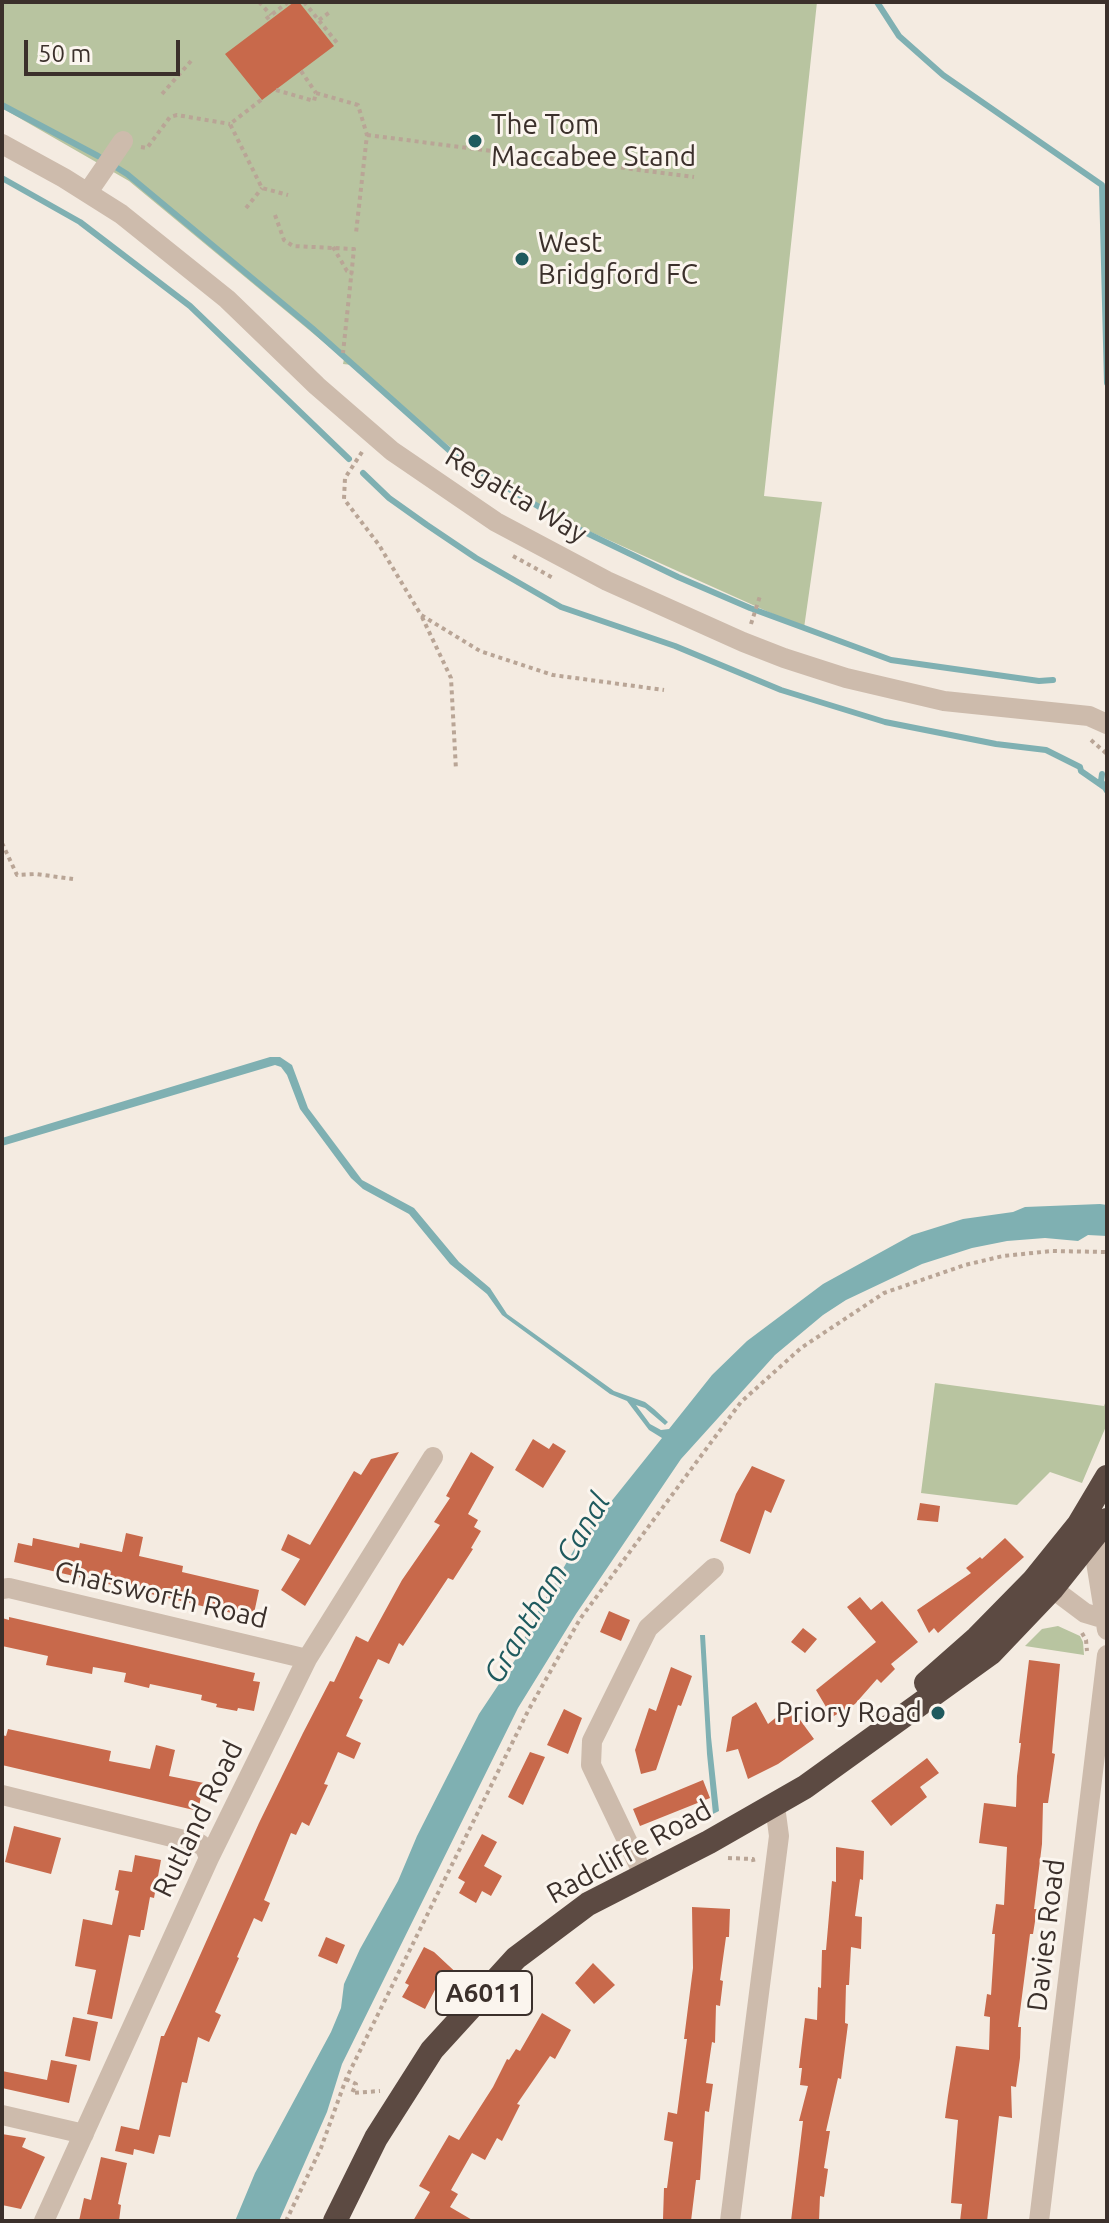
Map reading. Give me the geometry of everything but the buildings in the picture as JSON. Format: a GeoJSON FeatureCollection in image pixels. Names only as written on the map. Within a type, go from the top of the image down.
{"type":"FeatureCollection","features":[{"type":"Feature","properties":{"kind":"highway","name":"Radcliffe Road"},"geometry":{"type":"LineString","coordinates":[[1044,1582],[1107,1477]]}},
{"type":"Feature","properties":{"kind":"highway","name":"Radcliffe Road"},"geometry":{"type":"LineString","coordinates":[[335,2221],[376,2138],[432,2050],[516,1958],[579,1910],[775,1806],[881,1732],[933,1677],[1044,1582],[1107,1520]]}},
{"type":"Feature","properties":{"kind":"street","name":"Regatta Way"},"geometry":{"type":"LineString","coordinates":[[2,144],[121,214],[227,299],[317,386],[392,451],[496,522],[607,581],[743,642],[846,678],[944,701],[1101,717]]}},
{"type":"Feature","properties":{"kind":"street"},"geometry":{"type":"LineString","coordinates":[[88,192],[117,153]]}},
{"type":"Feature","properties":{"kind":"street"},"geometry":{"type":"LineString","coordinates":[[1101,717],[1107,737]]}},
{"type":"Feature","properties":{"kind":"street","name":"Rutland Road"},"geometry":{"type":"LineString","coordinates":[[44,2221],[209,1858],[307,1659],[433,1457]]}},
{"type":"Feature","properties":{"kind":"street"},"geometry":{"type":"LineString","coordinates":[[1106,1622],[1096,1562],[1107,1534]]}},
{"type":"Feature","properties":{"kind":"street"},"geometry":{"type":"LineString","coordinates":[[643,1874],[591,1765],[592,1741],[648,1628],[714,1568]]}},
{"type":"Feature","properties":{"kind":"street"},"geometry":{"type":"LineString","coordinates":[[1044,1582],[1085,1613],[1106,1622]]}},
{"type":"Feature","properties":{"kind":"street","name":"Chatsworth Road"},"geometry":{"type":"LineString","coordinates":[[2,1589],[9,1588],[307,1659]]}},
{"type":"Feature","properties":{"kind":"street","name":"Davies Road"},"geometry":{"type":"LineString","coordinates":[[1039,2221],[1102,1664]]}},
{"type":"Feature","properties":{"kind":"street"},"geometry":{"type":"LineString","coordinates":[[2,1795],[200,1844],[209,1858]]}},
{"type":"Feature","properties":{"kind":"street"},"geometry":{"type":"LineString","coordinates":[[730,2221],[779,1836],[775,1806]]}},
{"type":"Feature","properties":{"kind":"street"},"geometry":{"type":"LineString","coordinates":[[2,2115],[84,2134]]}},
{"type":"Feature","properties":{"kind":"path"},"geometry":{"type":"LineString","coordinates":[[259,2],[268,17],[288,2]]}},
{"type":"Feature","properties":{"kind":"path"},"geometry":{"type":"LineString","coordinates":[[304,2],[338,44]]}},
{"type":"Feature","properties":{"kind":"path"},"geometry":{"type":"LineString","coordinates":[[319,20],[330,12]]}},
{"type":"Feature","properties":{"kind":"path"},"geometry":{"type":"LineString","coordinates":[[162,94],[191,61]]}},
{"type":"Feature","properties":{"kind":"path"},"geometry":{"type":"LineString","coordinates":[[301,71],[316,93],[358,105],[367,135],[356,233]]}},
{"type":"Feature","properties":{"kind":"path"},"geometry":{"type":"LineString","coordinates":[[276,90],[314,101],[316,93]]}},
{"type":"Feature","properties":{"kind":"path"},"geometry":{"type":"LineString","coordinates":[[117,153],[147,148],[170,117],[177,115],[230,124],[261,100]]}},
{"type":"Feature","properties":{"kind":"path"},"geometry":{"type":"LineString","coordinates":[[230,124],[262,188],[288,195]]}},
{"type":"Feature","properties":{"kind":"path"},"geometry":{"type":"LineString","coordinates":[[367,135],[694,177]]}},
{"type":"Feature","properties":{"kind":"path"},"geometry":{"type":"LineString","coordinates":[[246,208],[262,188]]}},
{"type":"Feature","properties":{"kind":"path"},"geometry":{"type":"LineString","coordinates":[[275,215],[284,240],[293,246],[354,249],[343,353]]}},
{"type":"Feature","properties":{"kind":"path"},"geometry":{"type":"LineString","coordinates":[[333,247],[347,271],[353,274]]}},
{"type":"Feature","properties":{"kind":"path"},"geometry":{"type":"LineString","coordinates":[[365,448],[345,478],[344,499],[379,545],[421,615],[451,678],[456,770]]}},
{"type":"Feature","properties":{"kind":"path"},"geometry":{"type":"LineString","coordinates":[[757,608],[760,596]]}},
{"type":"Feature","properties":{"kind":"path"},"geometry":{"type":"LineString","coordinates":[[421,615],[480,651],[553,675],[664,690]]}},
{"type":"Feature","properties":{"kind":"path"},"geometry":{"type":"LineString","coordinates":[[2,843],[17,875],[73,879]]}},
{"type":"Feature","properties":{"kind":"path"},"geometry":{"type":"LineString","coordinates":[[1080,1630],[1102,1664]]}},
{"type":"Feature","properties":{"kind":"path"},"geometry":{"type":"LineString","coordinates":[[715,1857],[753,1859],[754,1873]]}},
{"type":"Feature","properties":{"kind":"path"},"geometry":{"type":"LineString","coordinates":[[346,2079],[356,2084],[352,2093],[383,2091]]}},
{"type":"Feature","properties":{"kind":"green space"},"geometry":{"type":"Polygon","coordinates":[[[2,2],[817,2],[764,496],[822,502],[804,628],[562,519],[467,461],[352,365],[343,364],[344,359],[129,181],[2,108],[2,2]]]}},
{"type":"Feature","properties":{"kind":"green space"},"geometry":{"type":"Polygon","coordinates":[[[935,1383],[1104,1406],[1107,1398],[1107,1424],[1082,1483],[1050,1472],[1017,1505],[921,1493],[935,1383]]]}},
{"type":"Feature","properties":{"kind":"green space"},"geometry":{"type":"Polygon","coordinates":[[[1058,1626],[1080,1636],[1084,1655],[1025,1646],[1042,1629],[1058,1626]]]}},
{"type":"Feature","properties":{"kind":"water","name":"Grantham Canal"},"geometry":{"type":"Polygon","coordinates":[[[270,1057],[280,1057],[292,1065],[308,1108],[362,1180],[414,1208],[459,1262],[490,1288],[507,1314],[614,1391],[645,1402],[668,1422],[665,1425],[645,1408],[636,1405],[650,1424],[661,1430],[669,1429],[712,1375],[747,1341],[823,1284],[912,1235],[963,1219],[1013,1212],[1025,1207],[1100,1204],[1107,1205],[1107,1236],[1088,1235],[1078,1241],[1045,1238],[1007,1241],[972,1248],[922,1264],[846,1300],[775,1355],[681,1459],[576,1614],[518,1708],[342,2064],[327,2112],[279,2221],[235,2221],[255,2173],[331,2032],[341,2008],[344,1984],[360,1949],[398,1881],[417,1836],[479,1714],[515,1660],[529,1627],[578,1543],[662,1438],[649,1430],[627,1401],[610,1394],[502,1315],[487,1294],[450,1264],[409,1214],[363,1189],[351,1178],[300,1109],[281,1067],[275,1065],[2,1146],[2,1138],[270,1057]]]}},
{"type":"Feature","properties":{"kind":"water"},"geometry":{"type":"Polygon","coordinates":[[[700,1635],[705,1635],[719,1811],[713,1814],[707,1754],[700,1635]]]}},
{"type":"Feature","properties":{"kind":"waterway"},"geometry":{"type":"LineString","coordinates":[[877,2],[899,36],[943,75],[1102,185],[1107,383]]}},
{"type":"Feature","properties":{"kind":"waterway"},"geometry":{"type":"LineString","coordinates":[[2,105],[127,174],[312,328],[460,460],[568,524],[750,608],[891,660],[1039,681],[1053,680]]}},
{"type":"Feature","properties":{"kind":"waterway"},"geometry":{"type":"LineString","coordinates":[[2,178],[80,222],[190,306],[349,459]]}},
{"type":"Feature","properties":{"kind":"waterway"},"geometry":{"type":"LineString","coordinates":[[363,473],[389,498],[427,525],[476,558],[561,607],[675,646],[781,690],[885,722],[996,744],[1046,750],[1080,767],[1081,771],[1104,787]]}},
{"type":"Feature","properties":{"kind":"waterway"},"geometry":{"type":"LineString","coordinates":[[1102,774],[1101,781],[1107,791]]}},
{"type":"Feature","properties":{"kind":"place","name":"The Tom Maccabee Stand"},"geometry":{"type":"Point","coordinates":[475,141]}},
{"type":"Feature","properties":{"kind":"place","name":"West Bridgford FC"},"geometry":{"type":"Point","coordinates":[522,259]}},
{"type":"Feature","properties":{"kind":"place","name":"Priory Road"},"geometry":{"type":"Point","coordinates":[938,1713]}}]}
